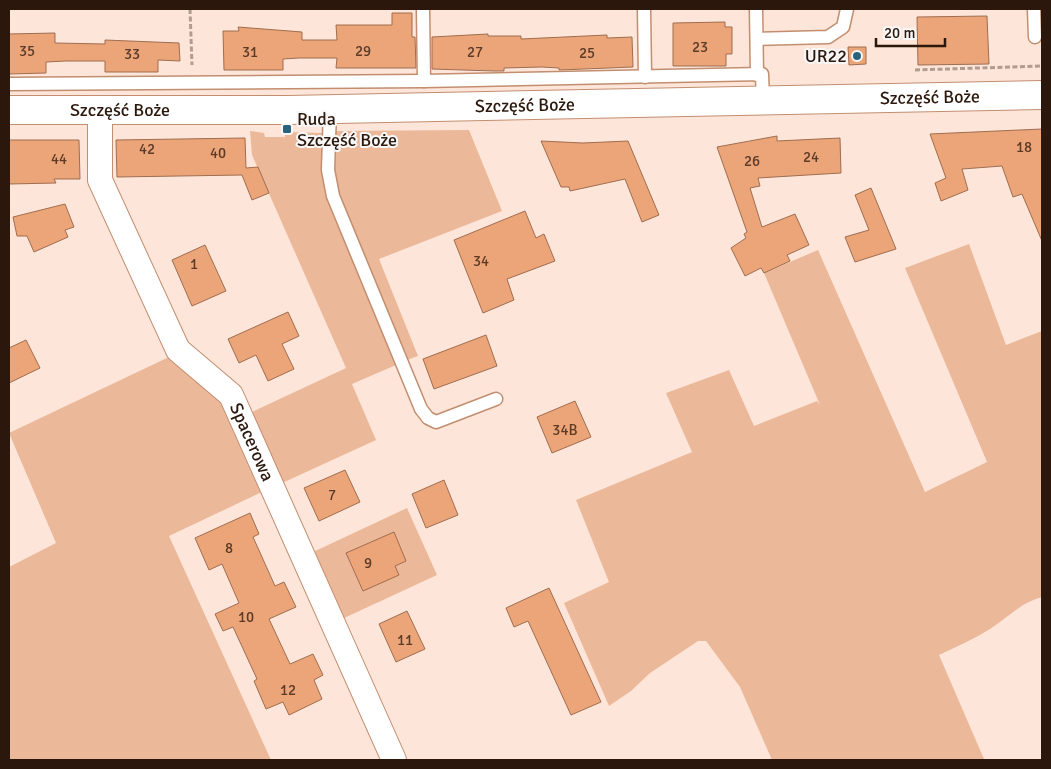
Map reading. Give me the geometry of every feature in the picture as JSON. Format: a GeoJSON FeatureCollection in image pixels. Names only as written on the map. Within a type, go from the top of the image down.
{"type":"FeatureCollection","features":[{"type":"Feature","properties":{"kind":"street","name":"Szczęść Boże"},"geometry":{"type":"LineString","coordinates":[[9,110],[330,109],[763,102],[1042,95]]}},
{"type":"Feature","properties":{"kind":"street","name":"Spacerowa"},"geometry":{"type":"LineString","coordinates":[[100,109],[100,180],[178,350],[231,395],[394,760]]}},
{"type":"Feature","properties":{"kind":"lane"},"geometry":{"type":"LineString","coordinates":[[423,9],[424,81]]}},
{"type":"Feature","properties":{"kind":"lane"},"geometry":{"type":"LineString","coordinates":[[644,9],[645,77]]}},
{"type":"Feature","properties":{"kind":"lane"},"geometry":{"type":"LineString","coordinates":[[756,9],[757,75]]}},
{"type":"Feature","properties":{"kind":"lane"},"geometry":{"type":"LineString","coordinates":[[757,39],[828,37],[842,27],[846,9]]}},
{"type":"Feature","properties":{"kind":"lane"},"geometry":{"type":"LineString","coordinates":[[1034,9],[1035,36]]}},
{"type":"Feature","properties":{"kind":"lane"},"geometry":{"type":"LineString","coordinates":[[9,84],[424,81],[762,74],[763,102]]}},
{"type":"Feature","properties":{"kind":"lane"},"geometry":{"type":"LineString","coordinates":[[330,109],[328,170],[333,196],[421,409],[428,418],[436,422],[496,399]]}},
{"type":"Feature","properties":{"kind":"path"},"geometry":{"type":"LineString","coordinates":[[190,9],[192,83]]}},
{"type":"Feature","properties":{"kind":"shaded area"},"geometry":{"type":"Polygon","coordinates":[[[469,130],[502,211],[379,259],[418,356],[407,360],[338,193],[334,178],[334,131],[469,130]]]}},
{"type":"Feature","properties":{"kind":"shaded area"},"geometry":{"type":"Polygon","coordinates":[[[250,131],[264,133],[265,137],[285,137],[285,132],[323,133],[321,166],[327,198],[396,365],[352,384],[376,440],[280,484],[252,412],[346,368],[252,155],[250,131]]]}},
{"type":"Feature","properties":{"kind":"shaded area"},"geometry":{"type":"Polygon","coordinates":[[[969,244],[1006,345],[1042,331],[1042,597],[1021,607],[984,633],[939,655],[984,759],[772,760],[740,687],[706,641],[698,641],[650,673],[631,691],[609,706],[564,603],[609,582],[576,500],[692,452],[666,393],[729,370],[754,426],[817,401],[820,405],[764,273],[818,250],[925,492],[987,462],[905,268],[969,244]]]}},
{"type":"Feature","properties":{"kind":"shaded area"},"geometry":{"type":"Polygon","coordinates":[[[169,357],[221,402],[262,492],[169,536],[271,760],[9,760],[9,567],[56,543],[9,433],[169,357]]]}},
{"type":"Feature","properties":{"kind":"shaded area"},"geometry":{"type":"Polygon","coordinates":[[[407,508],[437,575],[342,619],[311,553],[407,508]]]}},
{"type":"Feature","properties":{"kind":"building"},"geometry":{"type":"Polygon","coordinates":[[[392,13],[412,13],[412,37],[415,37],[416,68],[336,68],[337,58],[299,58],[283,59],[283,70],[224,70],[223,31],[239,31],[238,27],[302,32],[302,40],[337,40],[336,25],[392,25],[392,13]]]}},
{"type":"Feature","properties":{"kind":"building"},"geometry":{"type":"Polygon","coordinates":[[[987,16],[989,64],[918,65],[917,17],[987,16]]]}},
{"type":"Feature","properties":{"kind":"building"},"geometry":{"type":"Polygon","coordinates":[[[725,22],[725,27],[732,27],[732,54],[726,54],[726,66],[673,66],[673,23],[725,22]]]}},
{"type":"Feature","properties":{"kind":"building"},"geometry":{"type":"Polygon","coordinates":[[[55,33],[55,43],[105,44],[105,40],[179,43],[180,61],[158,60],[158,72],[105,72],[105,61],[66,61],[46,62],[46,73],[9,74],[9,34],[55,33]]]}},
{"type":"Feature","properties":{"kind":"building"},"geometry":{"type":"Polygon","coordinates":[[[488,34],[488,36],[521,36],[521,39],[607,35],[607,38],[632,37],[633,67],[559,70],[559,68],[542,67],[504,68],[504,71],[432,69],[432,37],[488,34]]]}},
{"type":"Feature","properties":{"kind":"building","name":"UR22"},"geometry":{"type":"Polygon","coordinates":[[[848,47],[866,47],[866,64],[849,65],[848,47]]]}},
{"type":"Feature","properties":{"kind":"building"},"geometry":{"type":"Polygon","coordinates":[[[1042,129],[1042,241],[1022,194],[1013,197],[1002,166],[962,169],[968,190],[941,201],[935,183],[946,178],[930,134],[1042,129]]]}},
{"type":"Feature","properties":{"kind":"building"},"geometry":{"type":"Polygon","coordinates":[[[777,136],[777,141],[840,138],[841,173],[758,178],[760,186],[750,188],[762,227],[795,214],[809,245],[787,255],[790,261],[764,273],[761,268],[745,276],[731,248],[746,238],[744,234],[747,232],[717,147],[777,136]]]}},
{"type":"Feature","properties":{"kind":"building"},"geometry":{"type":"Polygon","coordinates":[[[245,138],[246,168],[258,167],[269,193],[252,200],[242,175],[117,177],[116,140],[245,138]]]}},
{"type":"Feature","properties":{"kind":"building"},"geometry":{"type":"Polygon","coordinates":[[[9,140],[79,140],[80,179],[54,179],[56,183],[9,184],[9,140]]]}},
{"type":"Feature","properties":{"kind":"building"},"geometry":{"type":"Polygon","coordinates":[[[541,141],[583,143],[628,141],[659,215],[642,222],[625,179],[570,191],[569,187],[561,187],[541,141]]]}},
{"type":"Feature","properties":{"kind":"building"},"geometry":{"type":"Polygon","coordinates":[[[871,188],[896,249],[855,262],[845,237],[869,230],[855,195],[871,188]]]}},
{"type":"Feature","properties":{"kind":"building"},"geometry":{"type":"Polygon","coordinates":[[[65,204],[74,227],[65,230],[68,237],[34,252],[27,236],[17,236],[13,217],[65,204]]]}},
{"type":"Feature","properties":{"kind":"building"},"geometry":{"type":"Polygon","coordinates":[[[525,211],[536,238],[544,234],[555,261],[507,279],[514,300],[483,313],[454,240],[525,211]]]}},
{"type":"Feature","properties":{"kind":"building"},"geometry":{"type":"Polygon","coordinates":[[[205,245],[226,291],[192,306],[172,260],[205,245]]]}},
{"type":"Feature","properties":{"kind":"building"},"geometry":{"type":"Polygon","coordinates":[[[288,312],[299,336],[282,344],[294,369],[268,381],[256,355],[239,363],[228,339],[288,312]]]}},
{"type":"Feature","properties":{"kind":"building"},"geometry":{"type":"Polygon","coordinates":[[[486,335],[497,366],[434,389],[423,359],[486,335]]]}},
{"type":"Feature","properties":{"kind":"building"},"geometry":{"type":"Polygon","coordinates":[[[26,340],[40,368],[9,383],[9,348],[26,340]]]}},
{"type":"Feature","properties":{"kind":"building"},"geometry":{"type":"Polygon","coordinates":[[[575,401],[591,437],[552,453],[537,417],[575,401]]]}},
{"type":"Feature","properties":{"kind":"building"},"geometry":{"type":"Polygon","coordinates":[[[345,470],[360,502],[319,521],[304,488],[345,470]]]}},
{"type":"Feature","properties":{"kind":"building"},"geometry":{"type":"Polygon","coordinates":[[[444,480],[458,515],[426,528],[412,494],[444,480]]]}},
{"type":"Feature","properties":{"kind":"building"},"geometry":{"type":"Polygon","coordinates":[[[250,513],[259,534],[253,537],[275,586],[284,582],[296,607],[269,619],[290,664],[313,654],[323,675],[314,680],[322,699],[289,715],[283,702],[266,709],[254,681],[257,679],[233,627],[223,631],[215,614],[239,603],[222,564],[209,570],[195,538],[250,513]]]}},
{"type":"Feature","properties":{"kind":"building"},"geometry":{"type":"Polygon","coordinates":[[[394,532],[406,561],[395,566],[399,575],[363,591],[346,553],[394,532]]]}},
{"type":"Feature","properties":{"kind":"building"},"geometry":{"type":"Polygon","coordinates":[[[549,588],[601,702],[571,715],[528,621],[514,627],[506,608],[549,588]]]}},
{"type":"Feature","properties":{"kind":"building"},"geometry":{"type":"Polygon","coordinates":[[[407,611],[425,649],[396,662],[379,624],[407,611]]]}},
{"type":"Feature","properties":{"kind":"place","name":"UR22"},"geometry":{"type":"Point","coordinates":[857,56]}},
{"type":"Feature","properties":{"kind":"place","name":"Ruda Szczęść Boże"},"geometry":{"type":"Point","coordinates":[287,129]}}]}
